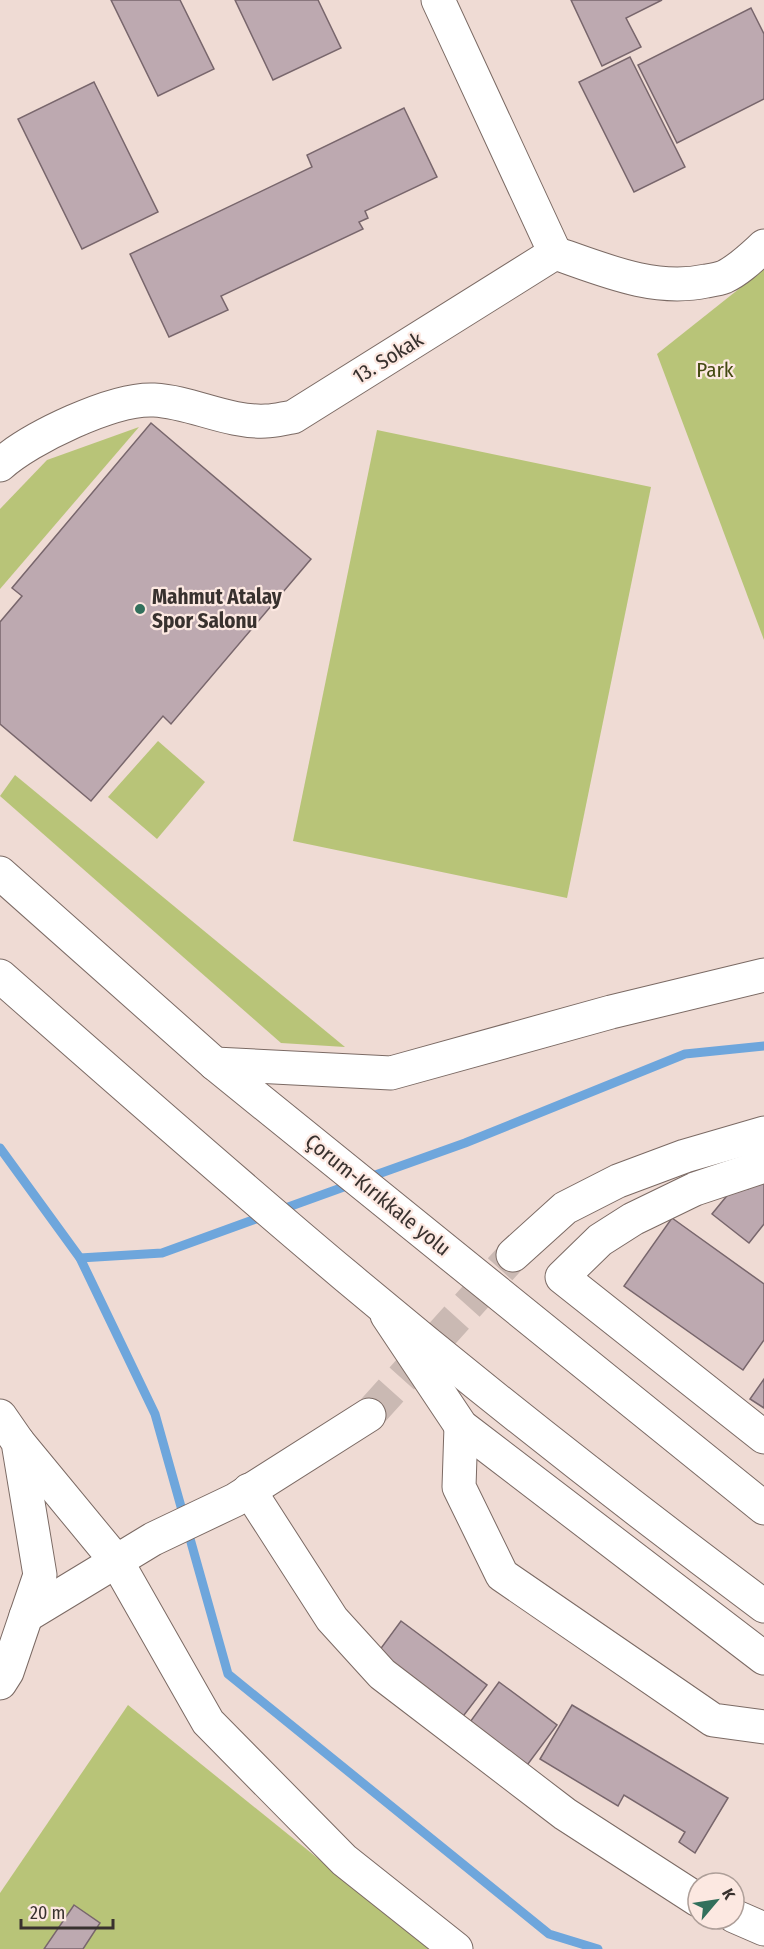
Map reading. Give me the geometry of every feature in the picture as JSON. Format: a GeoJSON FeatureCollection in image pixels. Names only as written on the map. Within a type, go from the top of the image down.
{"type":"FeatureCollection","features":[{"type":"Feature","properties":{"kind":"main road"},"geometry":{"type":"LineString","coordinates":[[438,0],[555,253],[630,278],[668,284],[697,283],[724,277],[764,246]]}},
{"type":"Feature","properties":{"kind":"main road","name":"13. Sokak"},"geometry":{"type":"LineString","coordinates":[[0,465],[32,442],[82,418],[124,403],[154,400],[238,419],[266,421],[293,417],[555,253]]}},
{"type":"Feature","properties":{"kind":"main road","name":"Çorum-Kırıkkale yolu"},"geometry":{"type":"LineString","coordinates":[[0,873],[215,1064],[764,1508]]}},
{"type":"Feature","properties":{"kind":"main road"},"geometry":{"type":"LineString","coordinates":[[215,1064],[391,1073],[611,1012],[764,975]]}},
{"type":"Feature","properties":{"kind":"main road"},"geometry":{"type":"LineString","coordinates":[[0,976],[347,1278],[541,1433],[764,1606]]}},
{"type":"Feature","properties":{"kind":"main road"},"geometry":{"type":"LineString","coordinates":[[513,1255],[565,1208],[618,1181],[685,1156],[764,1133]]}},
{"type":"Feature","properties":{"kind":"main road"},"geometry":{"type":"LineString","coordinates":[[764,1166],[695,1189],[633,1219],[600,1240],[562,1277],[764,1437]]}},
{"type":"Feature","properties":{"kind":"main road"},"geometry":{"type":"LineString","coordinates":[[379,1303],[461,1426],[764,1658]]}},
{"type":"Feature","properties":{"kind":"main road"},"geometry":{"type":"LineString","coordinates":[[26,1616],[153,1539],[242,1495],[369,1415]]}},
{"type":"Feature","properties":{"kind":"main road"},"geometry":{"type":"LineString","coordinates":[[0,1416],[18,1442],[117,1562],[208,1722],[344,1860],[456,1949]]}},
{"type":"Feature","properties":{"kind":"main road"},"geometry":{"type":"LineString","coordinates":[[461,1426],[459,1487],[502,1575],[713,1720],[764,1727]]}},
{"type":"Feature","properties":{"kind":"main road"},"geometry":{"type":"LineString","coordinates":[[0,1683],[7,1672],[40,1575],[18,1442]]}},
{"type":"Feature","properties":{"kind":"main road"},"geometry":{"type":"LineString","coordinates":[[242,1495],[332,1618],[382,1674],[565,1814],[686,1892]]}},
{"type":"Feature","properties":{"kind":"main road"},"geometry":{"type":"LineString","coordinates":[[746,1921],[764,1929]]}},
{"type":"Feature","properties":{"kind":"green space","name":"Park"},"geometry":{"type":"Polygon","coordinates":[[[764,269],[764,640],[657,354],[764,269]]]}},
{"type":"Feature","properties":{"kind":"green space"},"geometry":{"type":"Polygon","coordinates":[[[139,427],[0,589],[0,509],[47,460],[139,427]]]}},
{"type":"Feature","properties":{"kind":"green space"},"geometry":{"type":"Polygon","coordinates":[[[377,430],[651,487],[567,898],[293,841],[377,430]]]}},
{"type":"Feature","properties":{"kind":"green space"},"geometry":{"type":"Polygon","coordinates":[[[158,741],[205,782],[157,839],[108,797],[158,741]]]}},
{"type":"Feature","properties":{"kind":"green space"},"geometry":{"type":"Polygon","coordinates":[[[15,775],[345,1047],[281,1043],[0,796],[15,775]]]}},
{"type":"Feature","properties":{"kind":"green space"},"geometry":{"type":"Polygon","coordinates":[[[128,1705],[430,1949],[0,1949],[0,1893],[128,1705]]]}},
{"type":"Feature","properties":{"kind":"building"},"geometry":{"type":"Polygon","coordinates":[[[111,0],[180,0],[214,69],[158,96],[111,0]]]}},
{"type":"Feature","properties":{"kind":"building"},"geometry":{"type":"Polygon","coordinates":[[[235,0],[318,0],[341,48],[273,80],[235,0]]]}},
{"type":"Feature","properties":{"kind":"building"},"geometry":{"type":"Polygon","coordinates":[[[571,0],[662,0],[626,18],[641,47],[602,66],[571,0]]]}},
{"type":"Feature","properties":{"kind":"building"},"geometry":{"type":"Polygon","coordinates":[[[751,8],[764,34],[764,99],[677,143],[638,65],[751,8]]]}},
{"type":"Feature","properties":{"kind":"building"},"geometry":{"type":"Polygon","coordinates":[[[630,57],[685,167],[634,192],[579,82],[630,57]]]}},
{"type":"Feature","properties":{"kind":"building"},"geometry":{"type":"Polygon","coordinates":[[[94,82],[158,212],[82,249],[18,119],[94,82]]]}},
{"type":"Feature","properties":{"kind":"building"},"geometry":{"type":"Polygon","coordinates":[[[404,108],[437,177],[365,211],[368,218],[359,222],[363,229],[221,296],[228,310],[169,337],[130,254],[312,167],[307,155],[404,108]]]}},
{"type":"Feature","properties":{"kind":"building","name":"Mahmut Atalay Spor Salonu"},"geometry":{"type":"Polygon","coordinates":[[[151,423],[311,559],[171,724],[163,716],[91,801],[0,724],[0,622],[22,596],[12,588],[151,423]]]}},
{"type":"Feature","properties":{"kind":"building"},"geometry":{"type":"Polygon","coordinates":[[[761,1172],[764,1174],[764,1224],[749,1243],[712,1214],[739,1181],[748,1189],[761,1172]]]}},
{"type":"Feature","properties":{"kind":"building"},"geometry":{"type":"Polygon","coordinates":[[[672,1218],[764,1284],[764,1340],[743,1370],[624,1286],[672,1218]]]}},
{"type":"Feature","properties":{"kind":"building"},"geometry":{"type":"Polygon","coordinates":[[[764,1379],[764,1408],[750,1399],[764,1379]]]}},
{"type":"Feature","properties":{"kind":"building"},"geometry":{"type":"Polygon","coordinates":[[[401,1621],[487,1685],[461,1719],[376,1655],[401,1621]]]}},
{"type":"Feature","properties":{"kind":"building"},"geometry":{"type":"Polygon","coordinates":[[[499,1682],[557,1725],[522,1772],[465,1729],[499,1682]]]}},
{"type":"Feature","properties":{"kind":"building"},"geometry":{"type":"Polygon","coordinates":[[[572,1705],[728,1798],[695,1853],[679,1842],[685,1832],[624,1795],[618,1806],[540,1759],[572,1705]]]}},
{"type":"Feature","properties":{"kind":"building"},"geometry":{"type":"Polygon","coordinates":[[[74,1905],[100,1923],[83,1949],[44,1949],[74,1905]]]}},
{"type":"Feature","properties":{"kind":"waterway"},"geometry":{"type":"LineString","coordinates":[[367,1178],[465,1143],[685,1054],[764,1046]]}},
{"type":"Feature","properties":{"kind":"waterway"},"geometry":{"type":"LineString","coordinates":[[0,1148],[80,1258],[155,1414],[228,1674],[549,1934],[598,1949]]}},
{"type":"Feature","properties":{"kind":"waterway"},"geometry":{"type":"LineString","coordinates":[[280,1210],[352,1184]]}},
{"type":"Feature","properties":{"kind":"waterway"},"geometry":{"type":"LineString","coordinates":[[80,1258],[162,1253],[264,1216]]}},
{"type":"Feature","properties":{"kind":"tunnel"},"geometry":{"type":"LineString","coordinates":[[369,1415],[513,1255]]}},
{"type":"Feature","properties":{"kind":"place","name":"Mahmut Atalay Spor Salonu"},"geometry":{"type":"Point","coordinates":[140,609]}}]}
